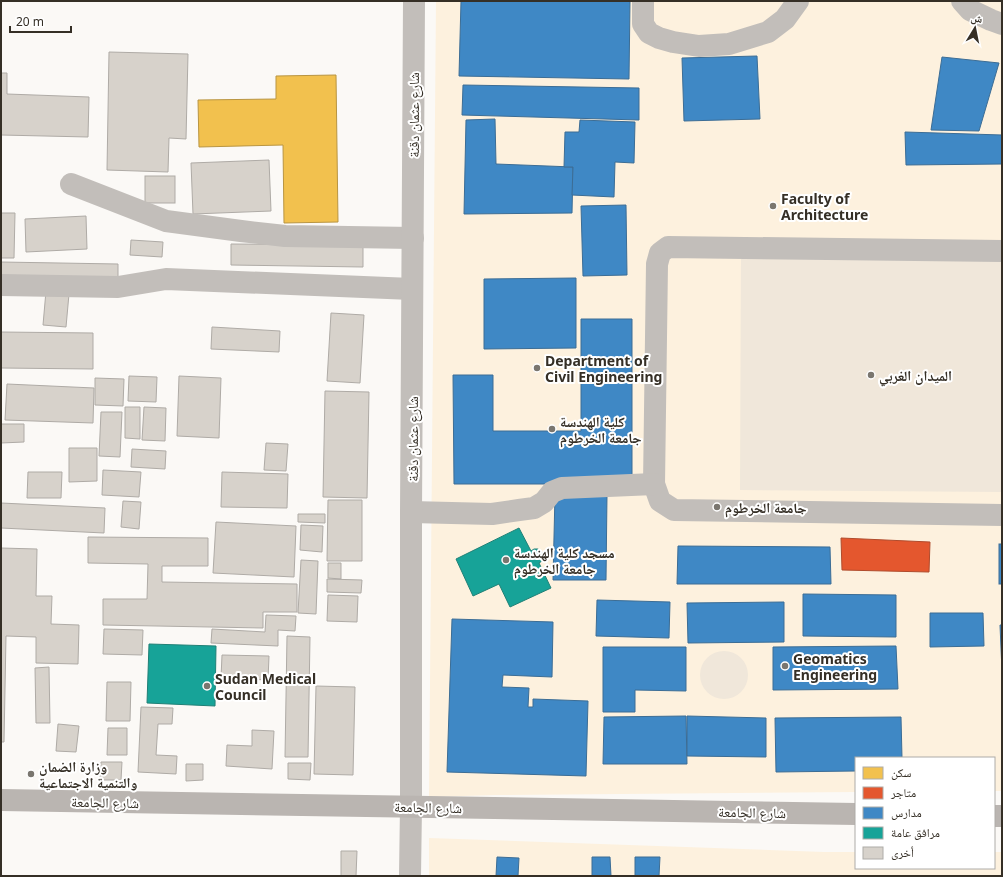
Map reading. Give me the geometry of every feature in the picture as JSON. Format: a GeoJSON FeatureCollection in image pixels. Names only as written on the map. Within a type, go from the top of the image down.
{"type":"FeatureCollection","features":[{"type":"Feature","properties":{"kind":"main road","name":"شارع الجامعة"},"geometry":{"type":"LineString","coordinates":[[1,800],[855,814]]}},
{"type":"Feature","properties":{"kind":"street","name":"شارع عثمان دقنة"},"geometry":{"type":"LineString","coordinates":[[410,876],[414,1]]}},
{"type":"Feature","properties":{"kind":"street"},"geometry":{"type":"LineString","coordinates":[[643,1],[643,24],[649,33],[673,42],[699,46],[729,44],[768,32],[785,19],[798,1]]}},
{"type":"Feature","properties":{"kind":"street"},"geometry":{"type":"LineString","coordinates":[[962,1],[970,10],[1002,24]]}},
{"type":"Feature","properties":{"kind":"street"},"geometry":{"type":"LineString","coordinates":[[71,184],[166,221],[242,232],[285,236],[413,238]]}},
{"type":"Feature","properties":{"kind":"street"},"geometry":{"type":"LineString","coordinates":[[1002,250],[668,247],[660,253],[657,264],[654,484],[660,501],[674,510],[1002,515]]}},
{"type":"Feature","properties":{"kind":"street"},"geometry":{"type":"LineString","coordinates":[[1,285],[118,287],[166,279],[412,289]]}},
{"type":"Feature","properties":{"kind":"street"},"geometry":{"type":"LineString","coordinates":[[411,512],[492,514],[534,508],[544,502],[552,492],[562,488],[654,484]]}},
{"type":"Feature","properties":{"kind":"shaded area","name":"جامعة الخرطوم"},"geometry":{"type":"Polygon","coordinates":[[[436,1],[1002,1],[1002,791],[995,791],[995,757],[855,757],[855,792],[496,795],[429,797],[436,1]]]}},
{"type":"Feature","properties":{"kind":"shaded area","name":"الميدان الغربي"},"geometry":{"type":"Polygon","coordinates":[[[741,258],[1002,260],[1002,492],[740,490],[741,258]]]}},
{"type":"Feature","properties":{"kind":"shaded area"},"geometry":{"type":"Polygon","coordinates":[[[719,651],[729,651],[741,658],[748,670],[748,680],[741,692],[729,699],[719,699],[711,695],[704,688],[700,680],[700,670],[704,662],[711,655],[719,651]]]}},
{"type":"Feature","properties":{"kind":"shaded area"},"geometry":{"type":"Polygon","coordinates":[[[429,838],[855,852],[855,869],[995,869],[995,852],[1002,852],[1002,876],[429,876],[429,838]]]}},
{"type":"Feature","properties":{"kind":"building: سكن"},"geometry":{"type":"Polygon","coordinates":[[[336,75],[338,222],[284,223],[283,145],[199,147],[198,100],[276,99],[276,76],[336,75]]]}},
{"type":"Feature","properties":{"kind":"building: متاجر"},"geometry":{"type":"Polygon","coordinates":[[[841,538],[930,542],[929,572],[842,570],[841,538]]]}},
{"type":"Feature","properties":{"kind":"building: مدارس"},"geometry":{"type":"Polygon","coordinates":[[[461,1],[630,1],[629,79],[459,76],[461,1]]]}},
{"type":"Feature","properties":{"kind":"building: مدارس"},"geometry":{"type":"Polygon","coordinates":[[[757,56],[760,119],[684,121],[682,58],[757,56]]]}},
{"type":"Feature","properties":{"kind":"building: مدارس"},"geometry":{"type":"Polygon","coordinates":[[[942,57],[999,63],[979,131],[931,130],[942,57]]]}},
{"type":"Feature","properties":{"kind":"building: مدارس"},"geometry":{"type":"Polygon","coordinates":[[[463,85],[639,88],[639,120],[462,115],[463,85]]]}},
{"type":"Feature","properties":{"kind":"building: مدارس"},"geometry":{"type":"Polygon","coordinates":[[[495,119],[496,164],[573,167],[572,213],[464,214],[466,120],[495,119]]]}},
{"type":"Feature","properties":{"kind":"building: مدارس"},"geometry":{"type":"Polygon","coordinates":[[[580,120],[635,122],[634,163],[615,162],[614,197],[572,195],[573,167],[564,167],[565,132],[579,132],[580,120]]]}},
{"type":"Feature","properties":{"kind":"building: مدارس"},"geometry":{"type":"Polygon","coordinates":[[[905,132],[1002,135],[1002,164],[906,165],[905,132]]]}},
{"type":"Feature","properties":{"kind":"building: مدارس"},"geometry":{"type":"Polygon","coordinates":[[[626,205],[627,275],[583,276],[581,206],[626,205]]]}},
{"type":"Feature","properties":{"kind":"building: مدارس"},"geometry":{"type":"Polygon","coordinates":[[[576,278],[576,348],[484,349],[484,279],[576,278]]]}},
{"type":"Feature","properties":{"kind":"building: مدارس"},"geometry":{"type":"Polygon","coordinates":[[[581,319],[632,319],[632,484],[454,484],[453,375],[493,375],[493,431],[581,431],[581,319]]]}},
{"type":"Feature","properties":{"kind":"building: مدارس"},"geometry":{"type":"Polygon","coordinates":[[[555,494],[607,495],[606,580],[553,580],[555,494]]]}},
{"type":"Feature","properties":{"kind":"building: مدارس"},"geometry":{"type":"Polygon","coordinates":[[[999,544],[1002,544],[1002,584],[999,584],[999,544]]]}},
{"type":"Feature","properties":{"kind":"building: مدارس"},"geometry":{"type":"Polygon","coordinates":[[[678,546],[830,547],[831,584],[677,584],[678,546]]]}},
{"type":"Feature","properties":{"kind":"building: مدارس"},"geometry":{"type":"Polygon","coordinates":[[[803,594],[896,595],[896,637],[803,636],[803,594]]]}},
{"type":"Feature","properties":{"kind":"building: مدارس"},"geometry":{"type":"Polygon","coordinates":[[[597,600],[670,602],[669,638],[596,636],[597,600]]]}},
{"type":"Feature","properties":{"kind":"building: مدارس"},"geometry":{"type":"Polygon","coordinates":[[[784,602],[784,642],[688,643],[687,603],[784,602]]]}},
{"type":"Feature","properties":{"kind":"building: مدارس"},"geometry":{"type":"Polygon","coordinates":[[[930,613],[983,613],[984,646],[930,647],[930,613]]]}},
{"type":"Feature","properties":{"kind":"building: مدارس"},"geometry":{"type":"Polygon","coordinates":[[[452,619],[553,622],[552,677],[503,675],[502,687],[529,688],[528,707],[533,707],[533,699],[588,701],[586,776],[447,772],[452,619]]]}},
{"type":"Feature","properties":{"kind":"building: مدارس"},"geometry":{"type":"Polygon","coordinates":[[[1000,625],[1002,625],[1002,671],[1000,625]]]}},
{"type":"Feature","properties":{"kind":"building: مدارس"},"geometry":{"type":"Polygon","coordinates":[[[896,646],[898,689],[773,690],[773,647],[896,646]]]}},
{"type":"Feature","properties":{"kind":"building: مدارس"},"geometry":{"type":"Polygon","coordinates":[[[603,647],[686,647],[686,691],[635,690],[635,712],[603,712],[603,647]]]}},
{"type":"Feature","properties":{"kind":"building: مدارس"},"geometry":{"type":"Polygon","coordinates":[[[686,716],[687,764],[603,764],[604,717],[686,716]]]}},
{"type":"Feature","properties":{"kind":"building: مدارس"},"geometry":{"type":"Polygon","coordinates":[[[687,716],[766,718],[766,757],[687,756],[687,716]]]}},
{"type":"Feature","properties":{"kind":"building: مدارس"},"geometry":{"type":"Polygon","coordinates":[[[901,717],[902,757],[855,757],[855,771],[776,772],[775,718],[901,717]]]}},
{"type":"Feature","properties":{"kind":"building: مدارس"},"geometry":{"type":"Polygon","coordinates":[[[497,857],[519,858],[518,876],[496,876],[497,857]]]}},
{"type":"Feature","properties":{"kind":"building: مدارس"},"geometry":{"type":"Polygon","coordinates":[[[592,857],[610,857],[611,876],[592,876],[592,857]]]}},
{"type":"Feature","properties":{"kind":"building: مدارس"},"geometry":{"type":"Polygon","coordinates":[[[635,857],[660,857],[659,876],[635,876],[635,857]]]}},
{"type":"Feature","properties":{"kind":"building: مرافق عامة"},"geometry":{"type":"Polygon","coordinates":[[[519,528],[531,551],[538,549],[544,554],[544,558],[539,563],[551,588],[510,607],[499,584],[473,596],[456,559],[519,528]]]}},
{"type":"Feature","properties":{"kind":"building: مرافق عامة"},"geometry":{"type":"Polygon","coordinates":[[[149,644],[216,646],[215,706],[147,703],[149,644]]]}},
{"type":"Feature","properties":{"kind":"building: أخرى"},"geometry":{"type":"Polygon","coordinates":[[[109,52],[188,54],[186,139],[169,138],[168,172],[107,170],[109,52]]]}},
{"type":"Feature","properties":{"kind":"building: أخرى"},"geometry":{"type":"Polygon","coordinates":[[[1,73],[7,73],[7,94],[89,97],[88,137],[1,135],[1,73]]]}},
{"type":"Feature","properties":{"kind":"building: أخرى"},"geometry":{"type":"Polygon","coordinates":[[[269,160],[271,211],[193,214],[191,163],[269,160]]]}},
{"type":"Feature","properties":{"kind":"building: أخرى"},"geometry":{"type":"Polygon","coordinates":[[[145,176],[175,176],[175,203],[145,203],[145,176]]]}},
{"type":"Feature","properties":{"kind":"building: أخرى"},"geometry":{"type":"Polygon","coordinates":[[[1,213],[15,213],[14,258],[1,258],[1,213]]]}},
{"type":"Feature","properties":{"kind":"building: أخرى"},"geometry":{"type":"Polygon","coordinates":[[[86,216],[87,249],[26,252],[25,219],[86,216]]]}},
{"type":"Feature","properties":{"kind":"building: أخرى"},"geometry":{"type":"Polygon","coordinates":[[[131,240],[163,242],[162,257],[130,255],[131,240]]]}},
{"type":"Feature","properties":{"kind":"building: أخرى"},"geometry":{"type":"Polygon","coordinates":[[[231,244],[363,245],[363,267],[231,265],[231,244]]]}},
{"type":"Feature","properties":{"kind":"building: أخرى"},"geometry":{"type":"Polygon","coordinates":[[[1,262],[118,264],[118,283],[1,282],[1,262]]]}},
{"type":"Feature","properties":{"kind":"building: أخرى"},"geometry":{"type":"Polygon","coordinates":[[[46,291],[69,294],[66,327],[43,325],[46,291]]]}},
{"type":"Feature","properties":{"kind":"building: أخرى"},"geometry":{"type":"Polygon","coordinates":[[[331,313],[364,315],[360,383],[327,381],[331,313]]]}},
{"type":"Feature","properties":{"kind":"building: أخرى"},"geometry":{"type":"Polygon","coordinates":[[[212,327],[280,331],[279,352],[211,349],[212,327]]]}},
{"type":"Feature","properties":{"kind":"building: أخرى"},"geometry":{"type":"Polygon","coordinates":[[[1,332],[93,333],[93,369],[1,368],[1,332]]]}},
{"type":"Feature","properties":{"kind":"building: أخرى"},"geometry":{"type":"Polygon","coordinates":[[[129,376],[157,377],[156,402],[128,401],[129,376]]]}},
{"type":"Feature","properties":{"kind":"building: أخرى"},"geometry":{"type":"Polygon","coordinates":[[[179,376],[221,378],[219,438],[177,436],[179,376]]]}},
{"type":"Feature","properties":{"kind":"building: أخرى"},"geometry":{"type":"Polygon","coordinates":[[[95,378],[124,379],[123,406],[95,405],[95,378]]]}},
{"type":"Feature","properties":{"kind":"building: أخرى"},"geometry":{"type":"Polygon","coordinates":[[[7,384],[94,388],[93,423],[5,420],[7,384]]]}},
{"type":"Feature","properties":{"kind":"building: أخرى"},"geometry":{"type":"Polygon","coordinates":[[[325,391],[369,392],[367,498],[323,497],[325,391]]]}},
{"type":"Feature","properties":{"kind":"building: أخرى"},"geometry":{"type":"Polygon","coordinates":[[[125,407],[140,407],[140,439],[125,438],[125,407]]]}},
{"type":"Feature","properties":{"kind":"building: أخرى"},"geometry":{"type":"Polygon","coordinates":[[[144,407],[166,408],[165,441],[142,440],[144,407]]]}},
{"type":"Feature","properties":{"kind":"building: أخرى"},"geometry":{"type":"Polygon","coordinates":[[[101,412],[122,412],[120,457],[99,456],[101,412]]]}},
{"type":"Feature","properties":{"kind":"building: أخرى"},"geometry":{"type":"Polygon","coordinates":[[[1,424],[24,424],[24,442],[1,443],[1,424]]]}},
{"type":"Feature","properties":{"kind":"building: أخرى"},"geometry":{"type":"Polygon","coordinates":[[[266,443],[288,444],[286,471],[264,470],[266,443]]]}},
{"type":"Feature","properties":{"kind":"building: أخرى"},"geometry":{"type":"Polygon","coordinates":[[[69,448],[97,448],[97,481],[69,482],[69,448]]]}},
{"type":"Feature","properties":{"kind":"building: أخرى"},"geometry":{"type":"Polygon","coordinates":[[[132,449],[166,451],[165,469],[131,467],[132,449]]]}},
{"type":"Feature","properties":{"kind":"building: أخرى"},"geometry":{"type":"Polygon","coordinates":[[[103,470],[141,472],[139,497],[102,495],[103,470]]]}},
{"type":"Feature","properties":{"kind":"building: أخرى"},"geometry":{"type":"Polygon","coordinates":[[[28,472],[62,472],[61,498],[27,498],[28,472]]]}},
{"type":"Feature","properties":{"kind":"building: أخرى"},"geometry":{"type":"Polygon","coordinates":[[[222,472],[288,474],[287,508],[221,507],[222,472]]]}},
{"type":"Feature","properties":{"kind":"building: أخرى"},"geometry":{"type":"Polygon","coordinates":[[[328,500],[362,500],[362,561],[327,561],[328,500]]]}},
{"type":"Feature","properties":{"kind":"building: أخرى"},"geometry":{"type":"Polygon","coordinates":[[[123,501],[141,502],[139,529],[121,527],[123,501]]]}},
{"type":"Feature","properties":{"kind":"building: أخرى"},"geometry":{"type":"Polygon","coordinates":[[[1,503],[105,508],[104,533],[1,528],[1,503]]]}},
{"type":"Feature","properties":{"kind":"building: أخرى"},"geometry":{"type":"Polygon","coordinates":[[[298,514],[325,514],[325,523],[298,522],[298,514]]]}},
{"type":"Feature","properties":{"kind":"building: أخرى"},"geometry":{"type":"Polygon","coordinates":[[[216,522],[296,526],[294,577],[213,573],[216,522]]]}},
{"type":"Feature","properties":{"kind":"building: أخرى"},"geometry":{"type":"Polygon","coordinates":[[[301,525],[323,526],[322,552],[300,550],[301,525]]]}},
{"type":"Feature","properties":{"kind":"building: أخرى"},"geometry":{"type":"Polygon","coordinates":[[[88,537],[208,538],[208,566],[162,566],[162,582],[297,584],[297,612],[263,612],[263,628],[103,625],[103,599],[147,599],[148,564],[88,563],[88,537]]]}},
{"type":"Feature","properties":{"kind":"building: أخرى"},"geometry":{"type":"Polygon","coordinates":[[[1,548],[37,549],[36,596],[52,596],[51,624],[79,625],[78,664],[36,663],[36,637],[6,636],[4,742],[1,742],[1,548]]]}},
{"type":"Feature","properties":{"kind":"building: أخرى"},"geometry":{"type":"Polygon","coordinates":[[[301,560],[318,561],[316,614],[298,613],[301,560]]]}},
{"type":"Feature","properties":{"kind":"building: أخرى"},"geometry":{"type":"Polygon","coordinates":[[[328,563],[341,563],[341,579],[328,578],[328,563]]]}},
{"type":"Feature","properties":{"kind":"building: أخرى"},"geometry":{"type":"Polygon","coordinates":[[[327,579],[362,580],[361,593],[327,592],[327,579]]]}},
{"type":"Feature","properties":{"kind":"building: أخرى"},"geometry":{"type":"Polygon","coordinates":[[[328,595],[358,596],[357,622],[327,621],[328,595]]]}},
{"type":"Feature","properties":{"kind":"building: أخرى"},"geometry":{"type":"Polygon","coordinates":[[[266,615],[296,616],[295,631],[278,630],[278,646],[211,643],[212,629],[265,632],[266,615]]]}},
{"type":"Feature","properties":{"kind":"building: أخرى"},"geometry":{"type":"Polygon","coordinates":[[[104,629],[143,630],[142,655],[103,654],[104,629]]]}},
{"type":"Feature","properties":{"kind":"building: أخرى"},"geometry":{"type":"Polygon","coordinates":[[[287,636],[310,637],[308,757],[285,757],[287,636]]]}},
{"type":"Feature","properties":{"kind":"building: أخرى"},"geometry":{"type":"Polygon","coordinates":[[[222,655],[269,656],[268,680],[221,678],[222,655]]]}},
{"type":"Feature","properties":{"kind":"building: أخرى"},"geometry":{"type":"Polygon","coordinates":[[[49,667],[50,723],[36,723],[35,668],[49,667]]]}},
{"type":"Feature","properties":{"kind":"building: أخرى"},"geometry":{"type":"Polygon","coordinates":[[[107,682],[131,682],[130,721],[106,721],[107,682]]]}},
{"type":"Feature","properties":{"kind":"building: أخرى"},"geometry":{"type":"Polygon","coordinates":[[[316,686],[355,687],[353,775],[314,774],[316,686]]]}},
{"type":"Feature","properties":{"kind":"building: أخرى"},"geometry":{"type":"Polygon","coordinates":[[[141,707],[173,708],[172,724],[158,724],[156,755],[177,756],[176,774],[138,772],[141,707]]]}},
{"type":"Feature","properties":{"kind":"building: أخرى"},"geometry":{"type":"Polygon","coordinates":[[[58,724],[79,726],[76,752],[56,751],[58,724]]]}},
{"type":"Feature","properties":{"kind":"building: أخرى"},"geometry":{"type":"Polygon","coordinates":[[[108,728],[127,728],[127,755],[107,755],[108,728]]]}},
{"type":"Feature","properties":{"kind":"building: أخرى"},"geometry":{"type":"Polygon","coordinates":[[[252,730],[274,731],[272,769],[226,766],[227,745],[252,746],[252,730]]]}},
{"type":"Feature","properties":{"kind":"building: أخرى"},"geometry":{"type":"Polygon","coordinates":[[[101,762],[122,762],[121,780],[100,780],[101,762]]]}},
{"type":"Feature","properties":{"kind":"building: أخرى"},"geometry":{"type":"Polygon","coordinates":[[[288,763],[311,763],[310,780],[288,779],[288,763]]]}},
{"type":"Feature","properties":{"kind":"building: أخرى"},"geometry":{"type":"Polygon","coordinates":[[[186,764],[203,764],[203,780],[186,781],[186,764]]]}},
{"type":"Feature","properties":{"kind":"building: أخرى"},"geometry":{"type":"Polygon","coordinates":[[[341,851],[357,851],[356,876],[341,876],[341,851]]]}},
{"type":"Feature","properties":{"kind":"place","name":"Faculty of Architecture"},"geometry":{"type":"Point","coordinates":[773,206]}},
{"type":"Feature","properties":{"kind":"place","name":"Department of Civil Engineering"},"geometry":{"type":"Point","coordinates":[537,368]}},
{"type":"Feature","properties":{"kind":"place","name":"الميدان الغربي"},"geometry":{"type":"Point","coordinates":[871,375]}},
{"type":"Feature","properties":{"kind":"place","name":"كلية الهندسة جامعة الخرطوم"},"geometry":{"type":"Point","coordinates":[552,429]}},
{"type":"Feature","properties":{"kind":"place","name":"جامعة الخرطوم"},"geometry":{"type":"Point","coordinates":[717,507]}},
{"type":"Feature","properties":{"kind":"place","name":"مسجد كلية الهندسة جامعة الخرطوم"},"geometry":{"type":"Point","coordinates":[506,560]}},
{"type":"Feature","properties":{"kind":"place","name":"Geomatics Engineering"},"geometry":{"type":"Point","coordinates":[785,666]}},
{"type":"Feature","properties":{"kind":"place","name":"Sudan Medical Council"},"geometry":{"type":"Point","coordinates":[207,686]}},
{"type":"Feature","properties":{"kind":"place","name":"وزارة الضمان والتنمية الاجتماعية"},"geometry":{"type":"Point","coordinates":[31,774]}}]}
